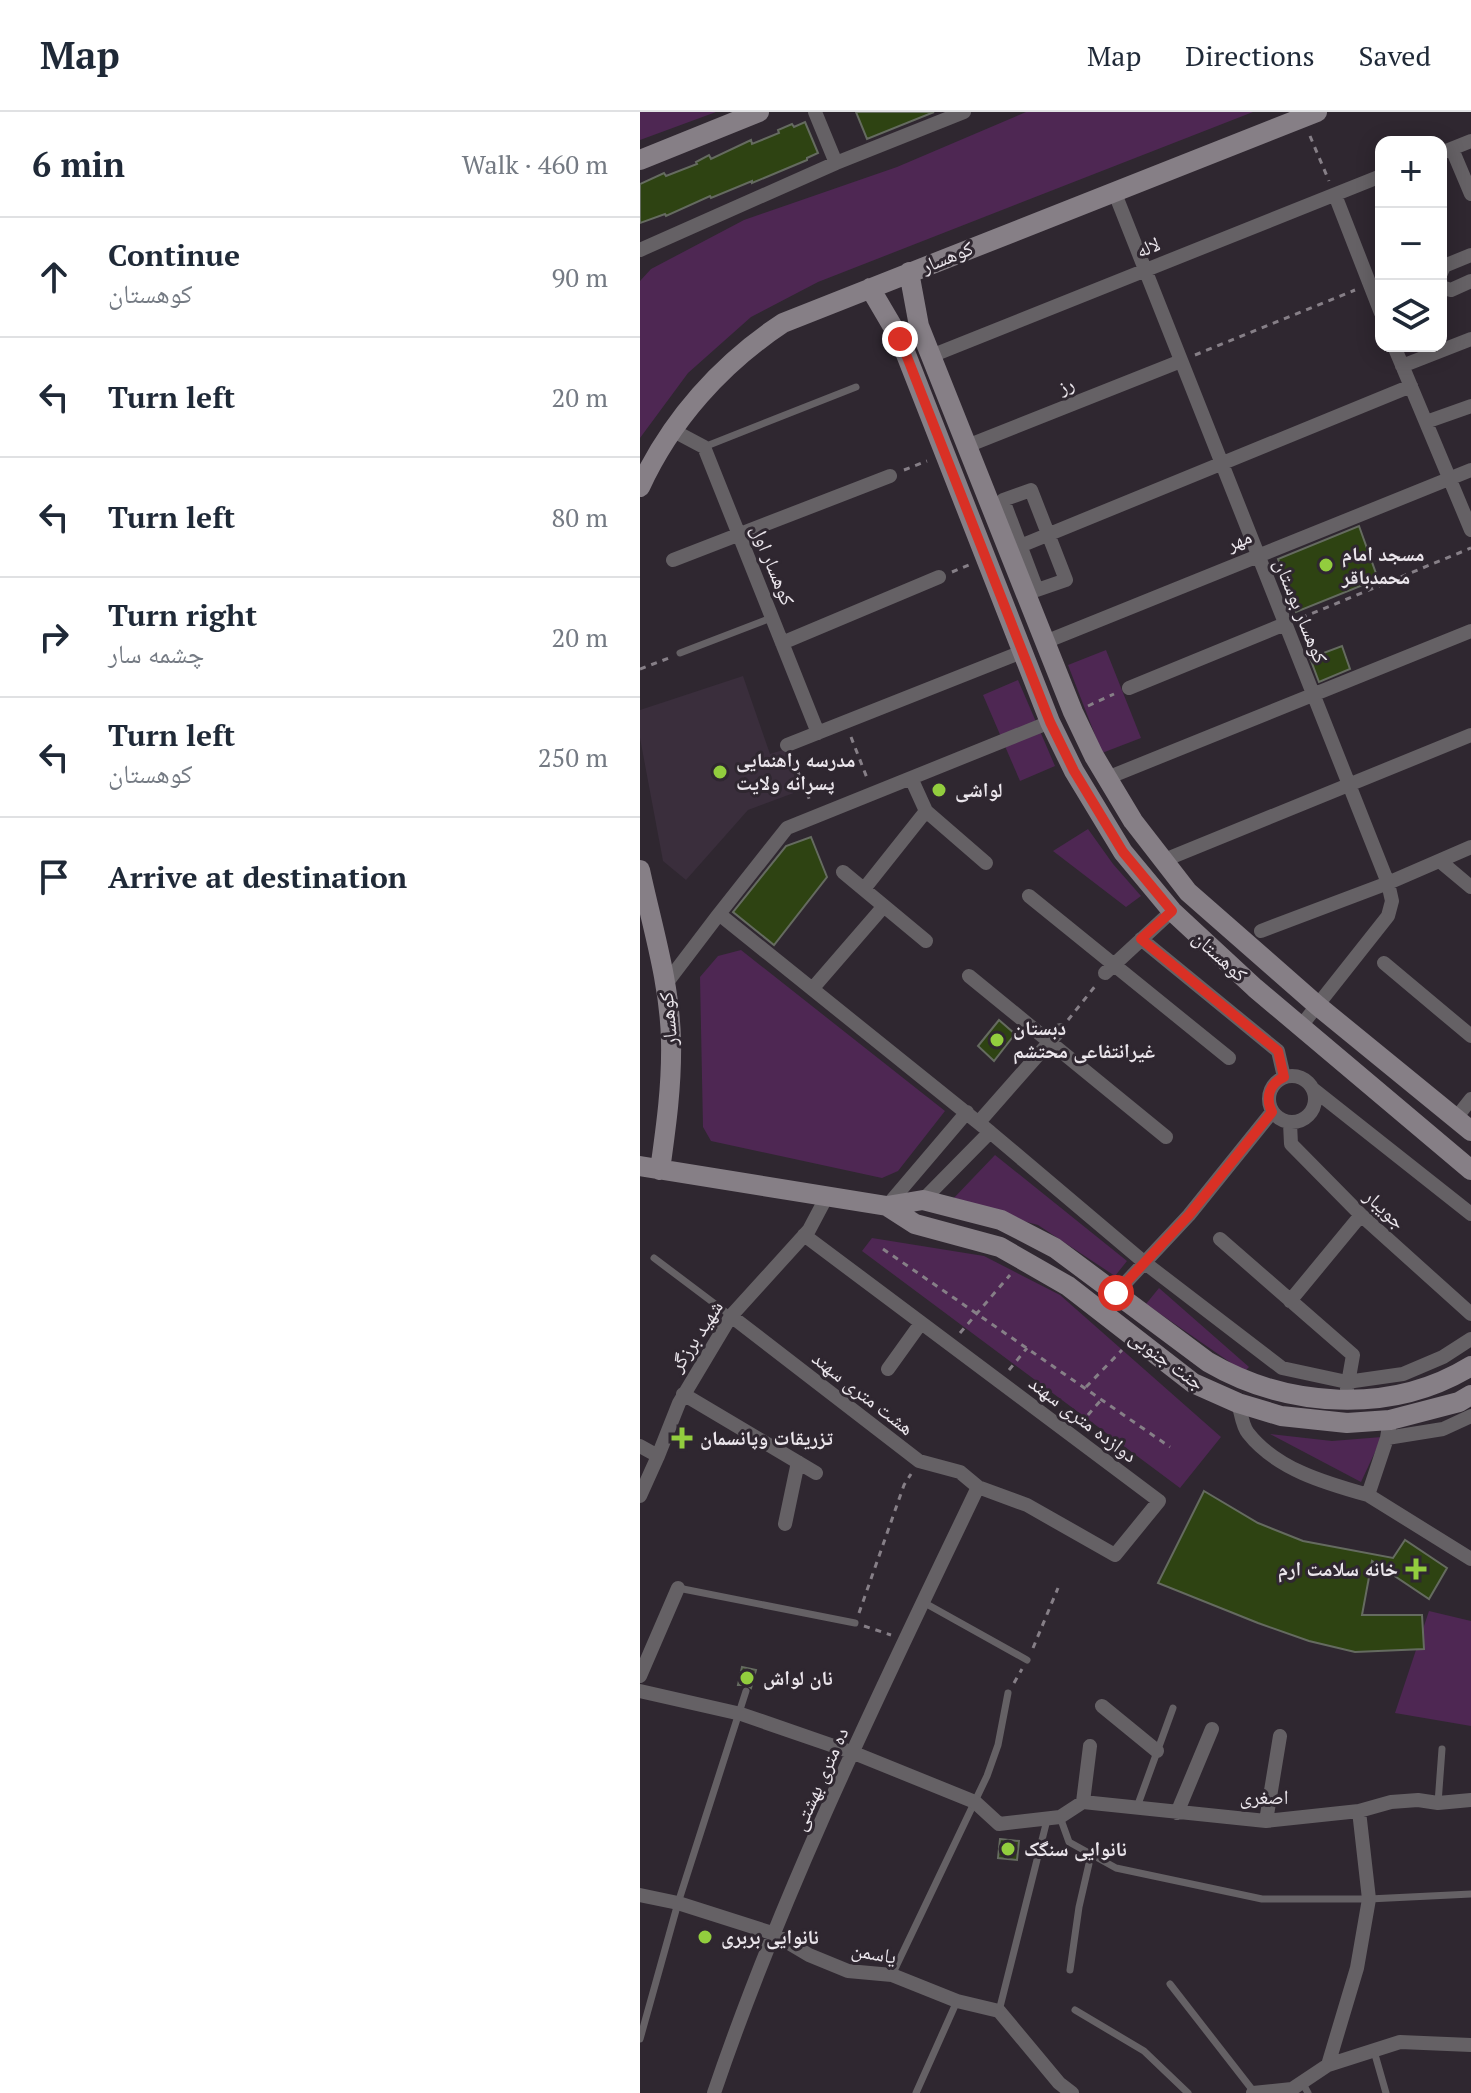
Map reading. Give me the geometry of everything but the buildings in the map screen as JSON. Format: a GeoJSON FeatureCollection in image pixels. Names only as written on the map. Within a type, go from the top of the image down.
{"type":"FeatureCollection","features":[{"type":"Feature","properties":{"kind":"main road"},"geometry":{"type":"LineString","coordinates":[[640,160],[759,112]]}},
{"type":"Feature","properties":{"kind":"main road","name":"کوهسار"},"geometry":{"type":"LineString","coordinates":[[640,487],[672,430],[729,363],[783,323],[1310,115]]}},
{"type":"Feature","properties":{"kind":"main road","name":"کوهستان"},"geometry":{"type":"LineString","coordinates":[[909,272],[919,326],[967,446],[1014,548],[1045,642],[1073,712],[1133,821],[1162,861],[1205,909],[1463,1125]]}},
{"type":"Feature","properties":{"kind":"main road","name":"کوهستان"},"geometry":{"type":"LineString","coordinates":[[870,288],[900,339],[1050,722],[1074,771],[1123,852],[1188,927],[1471,1170]]}},
{"type":"Feature","properties":{"kind":"main road"},"geometry":{"type":"LineString","coordinates":[[885,314],[885,300],[893,292],[906,292],[915,301]]}},
{"type":"Feature","properties":{"kind":"main road","name":"کوهسار"},"geometry":{"type":"LineString","coordinates":[[640,870],[665,985],[671,1038],[671,1094],[650,1168]]}},
{"type":"Feature","properties":{"kind":"main road"},"geometry":{"type":"LineString","coordinates":[[1188,927],[1205,909]]}},
{"type":"Feature","properties":{"kind":"main road"},"geometry":{"type":"LineString","coordinates":[[1437,1141],[1463,1125]]}},
{"type":"Feature","properties":{"kind":"main road","name":"جنت جنوبی"},"geometry":{"type":"LineString","coordinates":[[650,1168],[887,1206],[923,1200],[1001,1220],[1055,1248],[1208,1362],[1285,1395],[1346,1391],[1394,1395],[1449,1379],[1471,1366]]}},
{"type":"Feature","properties":{"kind":"main road","name":"جنت جنوبی"},"geometry":{"type":"LineString","coordinates":[[887,1206],[915,1224],[1000,1247],[1068,1286],[1193,1383],[1238,1403],[1281,1416],[1389,1429],[1471,1395]]}},
{"type":"Feature","properties":{"kind":"street"},"geometry":{"type":"LineString","coordinates":[[815,112],[836,163]]}},
{"type":"Feature","properties":{"kind":"street"},"geometry":{"type":"LineString","coordinates":[[640,250],[836,163],[964,112]]}},
{"type":"Feature","properties":{"kind":"street"},"geometry":{"type":"LineString","coordinates":[[1471,141],[1447,151],[1471,194]]}},
{"type":"Feature","properties":{"kind":"street","name":"لاله"},"geometry":{"type":"LineString","coordinates":[[931,356],[1375,178]]}},
{"type":"Feature","properties":{"kind":"street","name":"کوهسار بوستان"},"geometry":{"type":"LineString","coordinates":[[1114,191],[1388,883],[1392,901],[1388,916],[1301,1026]]}},
{"type":"Feature","properties":{"kind":"street"},"geometry":{"type":"LineString","coordinates":[[1335,195],[1375,296]]}},
{"type":"Feature","properties":{"kind":"street"},"geometry":{"type":"LineString","coordinates":[[1447,265],[1471,255]]}},
{"type":"Feature","properties":{"kind":"street"},"geometry":{"type":"LineString","coordinates":[[1447,289],[1471,281]]}},
{"type":"Feature","properties":{"kind":"street"},"geometry":{"type":"LineString","coordinates":[[1402,366],[1471,339]]}},
{"type":"Feature","properties":{"kind":"street"},"geometry":{"type":"LineString","coordinates":[[1396,352],[1471,530]]}},
{"type":"Feature","properties":{"kind":"street","name":"رز"},"geometry":{"type":"LineString","coordinates":[[967,446],[1181,361]]}},
{"type":"Feature","properties":{"kind":"street"},"geometry":{"type":"LineString","coordinates":[[1014,548],[1411,386]]}},
{"type":"Feature","properties":{"kind":"street"},"geometry":{"type":"LineString","coordinates":[[1426,422],[1471,406]]}},
{"type":"Feature","properties":{"kind":"street"},"geometry":{"type":"LineString","coordinates":[[672,430],[704,447]]}},
{"type":"Feature","properties":{"kind":"street","name":"کوهسار اول"},"geometry":{"type":"LineString","coordinates":[[704,447],[818,733]]}},
{"type":"Feature","properties":{"kind":"street","name":"مهر"},"geometry":{"type":"LineString","coordinates":[[1045,642],[1471,470]]}},
{"type":"Feature","properties":{"kind":"street"},"geometry":{"type":"LineString","coordinates":[[673,560],[890,476]]}},
{"type":"Feature","properties":{"kind":"street"},"geometry":{"type":"LineString","coordinates":[[1031,490],[1048,534],[1066,580],[1037,590],[1014,548],[1003,500],[1031,490]]}},
{"type":"Feature","properties":{"kind":"street"},"geometry":{"type":"LineString","coordinates":[[782,643],[939,577]]}},
{"type":"Feature","properties":{"kind":"street"},"geometry":{"type":"LineString","coordinates":[[1129,688],[1285,624]]}},
{"type":"Feature","properties":{"kind":"street"},"geometry":{"type":"LineString","coordinates":[[1107,778],[1471,631]]}},
{"type":"Feature","properties":{"kind":"street"},"geometry":{"type":"LineString","coordinates":[[787,745],[1022,652]]}},
{"type":"Feature","properties":{"kind":"street"},"geometry":{"type":"LineString","coordinates":[[665,985],[787,828],[1050,722]]}},
{"type":"Feature","properties":{"kind":"street"},"geometry":{"type":"LineString","coordinates":[[1162,861],[1471,735]]}},
{"type":"Feature","properties":{"kind":"street"},"geometry":{"type":"LineString","coordinates":[[911,778],[926,811],[986,863]]}},
{"type":"Feature","properties":{"kind":"street"},"geometry":{"type":"LineString","coordinates":[[864,889],[926,811]]}},
{"type":"Feature","properties":{"kind":"street"},"geometry":{"type":"LineString","coordinates":[[1261,931],[1441,862],[1471,847]]}},
{"type":"Feature","properties":{"kind":"street"},"geometry":{"type":"LineString","coordinates":[[1441,862],[1471,887]]}},
{"type":"Feature","properties":{"kind":"street"},"geometry":{"type":"LineString","coordinates":[[843,872],[926,941]]}},
{"type":"Feature","properties":{"kind":"street"},"geometry":{"type":"LineString","coordinates":[[1029,896],[1109,968],[1229,1058]]}},
{"type":"Feature","properties":{"kind":"street"},"geometry":{"type":"LineString","coordinates":[[813,988],[884,906]]}},
{"type":"Feature","properties":{"kind":"street"},"geometry":{"type":"LineString","coordinates":[[1109,968],[1172,911]]}},
{"type":"Feature","properties":{"kind":"street"},"geometry":{"type":"LineString","coordinates":[[719,914],[967,1112],[1145,1263],[1282,1368],[1346,1391],[1403,1374],[1443,1357],[1471,1339]]}},
{"type":"Feature","properties":{"kind":"street"},"geometry":{"type":"LineString","coordinates":[[1141,939],[1278,1051],[1284,1077]]}},
{"type":"Feature","properties":{"kind":"street"},"geometry":{"type":"LineString","coordinates":[[1384,963],[1471,1036]]}},
{"type":"Feature","properties":{"kind":"street"},"geometry":{"type":"LineString","coordinates":[[969,976],[1166,1137]]}},
{"type":"Feature","properties":{"kind":"street"},"geometry":{"type":"LineString","coordinates":[[923,1200],[1060,1030]]}},
{"type":"Feature","properties":{"kind":"street"},"geometry":{"type":"LineString","coordinates":[[1313,1089],[1316,1101],[1312,1113],[1302,1121],[1290,1123],[1278,1119],[1272,1112],[1268,1098],[1272,1086],[1284,1077],[1294,1075],[1305,1079],[1313,1089],[1471,1214]]}},
{"type":"Feature","properties":{"kind":"street"},"geometry":{"type":"LineString","coordinates":[[1463,1125],[1471,1099]]}},
{"type":"Feature","properties":{"kind":"street"},"geometry":{"type":"LineString","coordinates":[[887,1206],[967,1112]]}},
{"type":"Feature","properties":{"kind":"street"},"geometry":{"type":"LineString","coordinates":[[1116,1293],[1189,1215],[1272,1112]]}},
{"type":"Feature","properties":{"kind":"street","name":"جویبار"},"geometry":{"type":"LineString","coordinates":[[1290,1123],[1291,1144],[1361,1215],[1471,1314]]}},
{"type":"Feature","properties":{"kind":"street","name":"شهید برزگر"},"geometry":{"type":"LineString","coordinates":[[640,1496],[683,1394],[731,1316],[804,1235],[827,1196]]}},
{"type":"Feature","properties":{"kind":"street"},"geometry":{"type":"LineString","coordinates":[[1290,1301],[1361,1215]]}},
{"type":"Feature","properties":{"kind":"street","name":"دوازده متری سهند"},"geometry":{"type":"LineString","coordinates":[[804,1235],[1159,1501],[1115,1555],[1027,1505],[978,1487]]}},
{"type":"Feature","properties":{"kind":"street"},"geometry":{"type":"LineString","coordinates":[[1220,1239],[1353,1355],[1346,1391]]}},
{"type":"Feature","properties":{"kind":"street","name":"هشت متری سهند"},"geometry":{"type":"LineString","coordinates":[[731,1316],[919,1461],[960,1472],[978,1487]]}},
{"type":"Feature","properties":{"kind":"street"},"geometry":{"type":"LineString","coordinates":[[888,1369],[921,1323]]}},
{"type":"Feature","properties":{"kind":"street"},"geometry":{"type":"LineString","coordinates":[[683,1394],[816,1473]]}},
{"type":"Feature","properties":{"kind":"street"},"geometry":{"type":"LineString","coordinates":[[1238,1403],[1246,1431],[1276,1458],[1321,1482],[1368,1495],[1471,1559]]}},
{"type":"Feature","properties":{"kind":"street"},"geometry":{"type":"LineString","coordinates":[[1368,1495],[1389,1429],[1443,1429],[1471,1416]]}},
{"type":"Feature","properties":{"kind":"street"},"geometry":{"type":"LineString","coordinates":[[640,1446],[658,1456]]}},
{"type":"Feature","properties":{"kind":"street"},"geometry":{"type":"LineString","coordinates":[[785,1524],[798,1462]]}},
{"type":"Feature","properties":{"kind":"street","name":"ده متری بهشتی"},"geometry":{"type":"LineString","coordinates":[[714,2093],[772,1933],[904,1639],[978,1487]]}},
{"type":"Feature","properties":{"kind":"street"},"geometry":{"type":"LineString","coordinates":[[640,1676],[678,1588]]}},
{"type":"Feature","properties":{"kind":"street"},"geometry":{"type":"LineString","coordinates":[[640,1691],[741,1714],[854,1753],[975,1802],[999,1824],[1054,1817],[1083,1802],[1090,1746]]}},
{"type":"Feature","properties":{"kind":"street"},"geometry":{"type":"LineString","coordinates":[[1102,1706],[1157,1751]]}},
{"type":"Feature","properties":{"kind":"street"},"geometry":{"type":"LineString","coordinates":[[1177,1813],[1212,1729]]}},
{"type":"Feature","properties":{"kind":"street"},"geometry":{"type":"LineString","coordinates":[[1266,1821],[1280,1736]]}},
{"type":"Feature","properties":{"kind":"street","name":"اصغری"},"geometry":{"type":"LineString","coordinates":[[1083,1802],[1266,1821],[1359,1811],[1391,1802],[1471,1800]]}},
{"type":"Feature","properties":{"kind":"street"},"geometry":{"type":"LineString","coordinates":[[1328,2065],[1357,1968],[1369,1899],[1359,1811]]}},
{"type":"Feature","properties":{"kind":"street","name":"یاسمن"},"geometry":{"type":"LineString","coordinates":[[640,1895],[678,1903],[772,1933],[809,1955],[848,1971],[892,1975],[957,2001],[999,2011]]}},
{"type":"Feature","properties":{"kind":"street"},"geometry":{"type":"LineString","coordinates":[[999,2011],[1059,2083],[1072,2093]]}},
{"type":"Feature","properties":{"kind":"street"},"geometry":{"type":"LineString","coordinates":[[1254,2093],[1305,2087],[1328,2065],[1400,2042],[1471,2045]]}},
{"type":"Feature","properties":{"kind":"lane"},"geometry":{"type":"LineString","coordinates":[[704,447],[856,387]]}},
{"type":"Feature","properties":{"kind":"lane"},"geometry":{"type":"LineString","coordinates":[[680,653],[772,618]]}},
{"type":"Feature","properties":{"kind":"lane"},"geometry":{"type":"LineString","coordinates":[[654,1258],[731,1316]]}},
{"type":"Feature","properties":{"kind":"lane"},"geometry":{"type":"LineString","coordinates":[[678,1588],[855,1623]]}},
{"type":"Feature","properties":{"kind":"lane"},"geometry":{"type":"LineString","coordinates":[[923,1602],[1027,1660]]}},
{"type":"Feature","properties":{"kind":"lane"},"geometry":{"type":"LineString","coordinates":[[640,2039],[678,1903],[746,1691]]}},
{"type":"Feature","properties":{"kind":"lane"},"geometry":{"type":"LineString","coordinates":[[892,1975],[975,1802],[998,1745],[1008,1693]]}},
{"type":"Feature","properties":{"kind":"lane"},"geometry":{"type":"LineString","coordinates":[[1137,1807],[1173,1708]]}},
{"type":"Feature","properties":{"kind":"lane"},"geometry":{"type":"LineString","coordinates":[[1438,1803],[1442,1749]]}},
{"type":"Feature","properties":{"kind":"lane"},"geometry":{"type":"LineString","coordinates":[[1054,1817],[1069,1842],[1116,1868],[1262,1899],[1369,1899],[1471,1894]]}},
{"type":"Feature","properties":{"kind":"lane"},"geometry":{"type":"LineString","coordinates":[[999,2011],[1054,1817]]}},
{"type":"Feature","properties":{"kind":"lane"},"geometry":{"type":"LineString","coordinates":[[1070,1970],[1079,1907],[1091,1855]]}},
{"type":"Feature","properties":{"kind":"lane"},"geometry":{"type":"LineString","coordinates":[[1170,1984],[1254,2093]]}},
{"type":"Feature","properties":{"kind":"lane"},"geometry":{"type":"LineString","coordinates":[[916,2093],[957,2001]]}},
{"type":"Feature","properties":{"kind":"lane"},"geometry":{"type":"LineString","coordinates":[[1075,2010],[1144,2051],[1188,2093]]}},
{"type":"Feature","properties":{"kind":"lane"},"geometry":{"type":"LineString","coordinates":[[1374,2049],[1386,2093]]}},
{"type":"Feature","properties":{"kind":"path"},"geometry":{"type":"LineString","coordinates":[[1310,115],[1335,195]]}},
{"type":"Feature","properties":{"kind":"path"},"geometry":{"type":"LineString","coordinates":[[1181,361],[1370,284]]}},
{"type":"Feature","properties":{"kind":"path"},"geometry":{"type":"LineString","coordinates":[[890,476],[945,454]]}},
{"type":"Feature","properties":{"kind":"path"},"geometry":{"type":"LineString","coordinates":[[1285,624],[1471,548]]}},
{"type":"Feature","properties":{"kind":"path"},"geometry":{"type":"LineString","coordinates":[[939,577],[985,558]]}},
{"type":"Feature","properties":{"kind":"path"},"geometry":{"type":"LineString","coordinates":[[640,669],[680,653]]}},
{"type":"Feature","properties":{"kind":"path"},"geometry":{"type":"LineString","coordinates":[[1073,712],[1129,688]]}},
{"type":"Feature","properties":{"kind":"path"},"geometry":{"type":"LineString","coordinates":[[844,723],[873,793]]}},
{"type":"Feature","properties":{"kind":"path"},"geometry":{"type":"LineString","coordinates":[[787,745],[816,816]]}},
{"type":"Feature","properties":{"kind":"path"},"geometry":{"type":"LineString","coordinates":[[1060,1030],[1109,968]]}},
{"type":"Feature","properties":{"kind":"path"},"geometry":{"type":"LineString","coordinates":[[883,1249],[1170,1447]]}},
{"type":"Feature","properties":{"kind":"path"},"geometry":{"type":"LineString","coordinates":[[950,1345],[1014,1271]]}},
{"type":"Feature","properties":{"kind":"path"},"geometry":{"type":"LineString","coordinates":[[999,1381],[1027,1348]]}},
{"type":"Feature","properties":{"kind":"path"},"geometry":{"type":"LineString","coordinates":[[1085,1388],[1122,1350]]}},
{"type":"Feature","properties":{"kind":"path"},"geometry":{"type":"LineString","coordinates":[[1070,1435],[1101,1400]]}},
{"type":"Feature","properties":{"kind":"path"},"geometry":{"type":"LineString","coordinates":[[904,1639],[855,1623],[904,1485],[919,1461]]}},
{"type":"Feature","properties":{"kind":"path"},"geometry":{"type":"LineString","coordinates":[[1008,1693],[1027,1660],[1058,1588]]}},
{"type":"Feature","properties":{"kind":"shaded area"},"geometry":{"type":"Polygon","coordinates":[[[640,112],[716,112],[640,140],[640,112]]]}},
{"type":"Feature","properties":{"kind":"shaded area"},"geometry":{"type":"Polygon","coordinates":[[[1026,112],[1253,112],[818,282],[751,317],[688,373],[640,438],[640,281],[651,269],[744,220],[897,167],[1026,112]]]}},
{"type":"Feature","properties":{"kind":"shaded area"},"geometry":{"type":"Polygon","coordinates":[[[1106,650],[1141,738],[1102,753],[1068,665],[1106,650]]]}},
{"type":"Feature","properties":{"kind":"shaded area","name":"مدرسه راهنمایی پسرانه ولایت"},"geometry":{"type":"Polygon","coordinates":[[[743,676],[770,754],[786,749],[799,791],[748,810],[686,880],[663,861],[640,738],[640,710],[743,676]]]}},
{"type":"Feature","properties":{"kind":"shaded area"},"geometry":{"type":"Polygon","coordinates":[[[1018,680],[1055,766],[1020,781],[983,695],[1018,680]]]}},
{"type":"Feature","properties":{"kind":"shaded area"},"geometry":{"type":"Polygon","coordinates":[[[1088,829],[1141,896],[1126,907],[1053,851],[1088,829]]]}},
{"type":"Feature","properties":{"kind":"shaded area"},"geometry":{"type":"Polygon","coordinates":[[[741,950],[945,1111],[898,1171],[882,1178],[711,1141],[703,1127],[700,977],[718,956],[741,950]]]}},
{"type":"Feature","properties":{"kind":"shaded area"},"geometry":{"type":"Polygon","coordinates":[[[995,1155],[1127,1261],[1115,1276],[1038,1225],[951,1201],[995,1155]]]}},
{"type":"Feature","properties":{"kind":"shaded area"},"geometry":{"type":"Polygon","coordinates":[[[872,1238],[984,1256],[1060,1295],[1221,1437],[1180,1488],[862,1251],[872,1238]]]}},
{"type":"Feature","properties":{"kind":"shaded area"},"geometry":{"type":"Polygon","coordinates":[[[1159,1288],[1249,1367],[1244,1372],[1146,1304],[1159,1288]]]}},
{"type":"Feature","properties":{"kind":"shaded area"},"geometry":{"type":"Polygon","coordinates":[[[1270,1434],[1332,1441],[1382,1437],[1361,1482],[1270,1434]]]}},
{"type":"Feature","properties":{"kind":"shaded area"},"geometry":{"type":"Polygon","coordinates":[[[1429,1611],[1471,1621],[1471,1726],[1395,1713],[1429,1611]]]}},
{"type":"Feature","properties":{"kind":"place","name":"مسجد امام محمدباقر"},"geometry":{"type":"Point","coordinates":[1326,565]}},
{"type":"Feature","properties":{"kind":"place","name":"مدرسه راهنمایی پسرانه ولایت"},"geometry":{"type":"Point","coordinates":[720,772]}},
{"type":"Feature","properties":{"kind":"place","name":"لواشی"},"geometry":{"type":"Point","coordinates":[939,790]}},
{"type":"Feature","properties":{"kind":"place","name":"دبستان غیرانتفاعی محتشم"},"geometry":{"type":"Point","coordinates":[997,1040]}},
{"type":"Feature","properties":{"kind":"place","name":"تزریقات وپانسمان"},"geometry":{"type":"Point","coordinates":[682,1438]}},
{"type":"Feature","properties":{"kind":"place","name":"خانه سلامت ارم"},"geometry":{"type":"Point","coordinates":[1416,1569]}},
{"type":"Feature","properties":{"kind":"place","name":"نان لواش"},"geometry":{"type":"Point","coordinates":[747,1678]}},
{"type":"Feature","properties":{"kind":"place","name":"نانوایی سنگک"},"geometry":{"type":"Point","coordinates":[1008,1849]}},
{"type":"Feature","properties":{"kind":"place","name":"نانوایی بربری"},"geometry":{"type":"Point","coordinates":[705,1937]}},
{"type":"Feature","properties":{"kind":"route"},"geometry":{"type":"LineString","coordinates":[[900,339],[1050,722],[1074,771],[1123,852],[1172,911],[1141,939],[1278,1051],[1284,1077],[1272,1086],[1268,1098],[1272,1112],[1189,1215],[1116,1293]]}}]}
